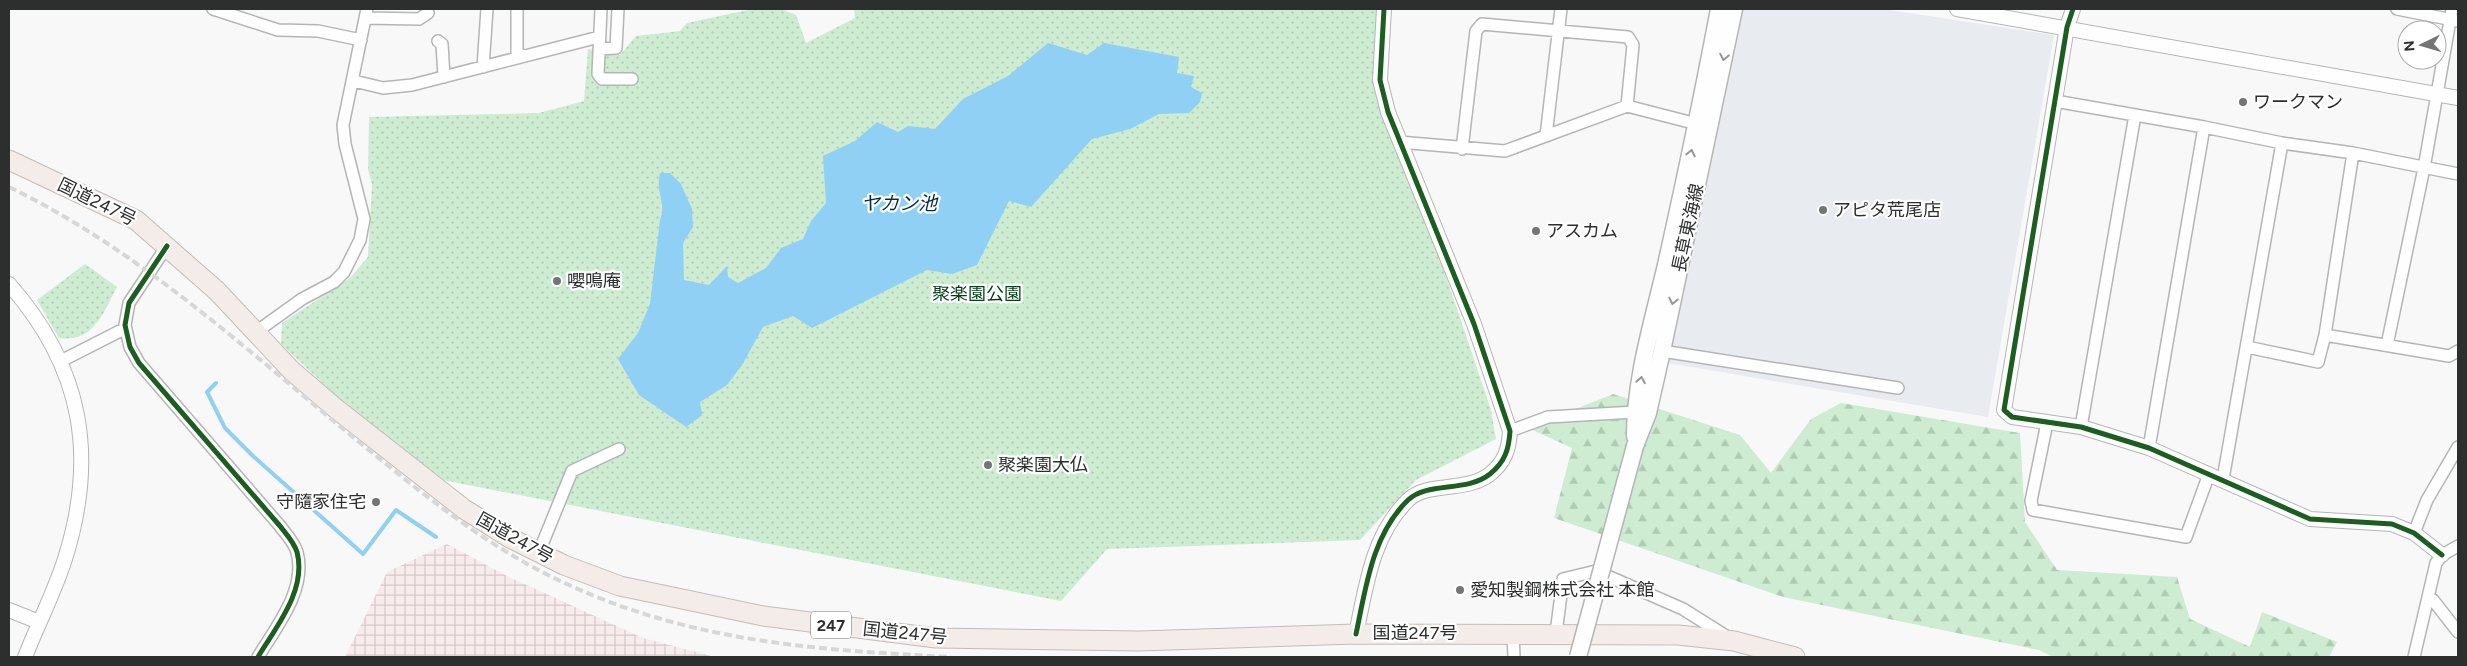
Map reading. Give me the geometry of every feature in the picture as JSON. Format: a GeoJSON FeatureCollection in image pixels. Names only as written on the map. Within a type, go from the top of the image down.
{"type":"FeatureCollection","features":[{"type":"Feature","properties":{"kind":"highway","name":"国道247号"},"geometry":{"type":"LineString","coordinates":[[9,160],[136,220],[218,291],[291,370],[327,401],[464,509],[510,538],[574,568],[620,586],[763,616],[936,638],[1139,641],[1356,634],[1556,633],[1678,635],[1734,641],[1795,657]]}},
{"type":"Feature","properties":{"kind":"main road","name":"長草東海線"},"geometry":{"type":"LineString","coordinates":[[1635,446],[1635,412],[1644,360],[1697,124],[1720,9]]}},
{"type":"Feature","properties":{"kind":"main road","name":"長草東海線"},"geometry":{"type":"LineString","coordinates":[[1578,657],[1635,446],[1648,413],[1734,9]]}},
{"type":"Feature","properties":{"kind":"street"},"geometry":{"type":"LineString","coordinates":[[213,9],[278,30],[318,31],[360,40]]}},
{"type":"Feature","properties":{"kind":"street"},"geometry":{"type":"LineString","coordinates":[[484,66],[487,9]]}},
{"type":"Feature","properties":{"kind":"street"},"geometry":{"type":"LineString","coordinates":[[517,9],[517,52],[523,56]]}},
{"type":"Feature","properties":{"kind":"street"},"geometry":{"type":"LineString","coordinates":[[601,9],[598,74],[602,79],[632,79]]}},
{"type":"Feature","properties":{"kind":"street"},"geometry":{"type":"LineString","coordinates":[[599,49],[616,48],[618,9]]}},
{"type":"Feature","properties":{"kind":"street"},"geometry":{"type":"LineString","coordinates":[[1356,634],[1371,567],[1388,524],[1410,498],[1426,491],[1466,486],[1481,482],[1504,461],[1510,444],[1510,431],[1474,324],[1399,142],[1380,80],[1384,9]]}},
{"type":"Feature","properties":{"kind":"street"},"geometry":{"type":"LineString","coordinates":[[1546,136],[1561,9]]}},
{"type":"Feature","properties":{"kind":"street"},"geometry":{"type":"LineString","coordinates":[[1957,9],[2068,27],[2458,98]]}},
{"type":"Feature","properties":{"kind":"street"},"geometry":{"type":"LineString","coordinates":[[2073,9],[2055,101],[2004,410],[2012,417],[2081,427],[2148,448],[2223,479],[2310,519],[2392,524],[2414,533],[2442,556]]}},
{"type":"Feature","properties":{"kind":"street"},"geometry":{"type":"LineString","coordinates":[[2387,345],[2454,16],[2397,9]]}},
{"type":"Feature","properties":{"kind":"street"},"geometry":{"type":"LineString","coordinates":[[256,332],[302,299],[334,282],[344,272],[360,240],[364,219],[343,136],[345,111],[354,81],[366,14],[419,19],[428,13]]}},
{"type":"Feature","properties":{"kind":"street"},"geometry":{"type":"LineString","coordinates":[[1462,149],[1476,31],[1482,24],[1628,37],[1634,45],[1627,106]]}},
{"type":"Feature","properties":{"kind":"street"},"geometry":{"type":"LineString","coordinates":[[354,81],[383,88],[412,85],[600,36]]}},
{"type":"Feature","properties":{"kind":"street"},"geometry":{"type":"LineString","coordinates":[[438,41],[442,44],[444,77]]}},
{"type":"Feature","properties":{"kind":"street"},"geometry":{"type":"LineString","coordinates":[[2055,101],[2204,127],[2282,143],[2353,153],[2458,174]]}},
{"type":"Feature","properties":{"kind":"street"},"geometry":{"type":"LineString","coordinates":[[1399,142],[1462,149],[1504,151],[1627,106],[1697,124]]}},
{"type":"Feature","properties":{"kind":"street"},"geometry":{"type":"LineString","coordinates":[[2081,427],[2136,115]]}},
{"type":"Feature","properties":{"kind":"street"},"geometry":{"type":"LineString","coordinates":[[2148,448],[2204,127]]}},
{"type":"Feature","properties":{"kind":"street"},"geometry":{"type":"LineString","coordinates":[[2223,479],[2282,143]]}},
{"type":"Feature","properties":{"kind":"street"},"geometry":{"type":"LineString","coordinates":[[2246,347],[2318,362],[2325,335],[2353,153]]}},
{"type":"Feature","properties":{"kind":"street"},"geometry":{"type":"LineString","coordinates":[[167,246],[129,302],[126,331],[130,347],[139,363],[280,526],[296,552],[299,569],[296,588],[289,606],[258,657]]}},
{"type":"Feature","properties":{"kind":"street"},"geometry":{"type":"LineString","coordinates":[[9,284],[33,311],[67,374],[78,422],[82,459],[79,500],[63,564],[25,657]]}},
{"type":"Feature","properties":{"kind":"street"},"geometry":{"type":"LineString","coordinates":[[61,361],[120,331],[126,331]]}},
{"type":"Feature","properties":{"kind":"street"},"geometry":{"type":"LineString","coordinates":[[2325,335],[2449,356],[2458,351]]}},
{"type":"Feature","properties":{"kind":"street"},"geometry":{"type":"LineString","coordinates":[[1662,351],[1898,388]]}},
{"type":"Feature","properties":{"kind":"street"},"geometry":{"type":"LineString","coordinates":[[1510,431],[1548,417],[1635,412]]}},
{"type":"Feature","properties":{"kind":"street"},"geometry":{"type":"LineString","coordinates":[[2046,423],[2031,501],[2033,510],[2186,537],[2209,474]]}},
{"type":"Feature","properties":{"kind":"street"},"geometry":{"type":"LineString","coordinates":[[2414,533],[2427,500],[2458,447]]}},
{"type":"Feature","properties":{"kind":"street"},"geometry":{"type":"LineString","coordinates":[[539,552],[572,471],[619,448]]}},
{"type":"Feature","properties":{"kind":"street"},"geometry":{"type":"LineString","coordinates":[[2414,657],[2436,563],[2442,556],[2458,547]]}},
{"type":"Feature","properties":{"kind":"street"},"geometry":{"type":"LineString","coordinates":[[1556,633],[1562,579],[1596,571],[1683,609],[1734,641]]}},
{"type":"Feature","properties":{"kind":"street"},"geometry":{"type":"LineString","coordinates":[[2428,598],[2433,600],[2458,631]]}},
{"type":"Feature","properties":{"kind":"street"},"geometry":{"type":"LineString","coordinates":[[9,610],[39,622]]}},
{"type":"Feature","properties":{"kind":"street"},"geometry":{"type":"LineString","coordinates":[[1513,633],[1514,657]]}},
{"type":"Feature","properties":{"kind":"shaded area","name":"アピタ荒尾店"},"geometry":{"type":"Polygon","coordinates":[[[1743,9],[1882,9],[2054,35],[1988,417],[1667,363],[1743,9]]]}},
{"type":"Feature","properties":{"kind":"shaded area"},"geometry":{"type":"Polygon","coordinates":[[[447,544],[507,576],[643,638],[715,657],[345,657],[387,572],[447,544]]]}},
{"type":"Feature","properties":{"kind":"green space","name":"聚楽園公園"},"geometry":{"type":"Polygon","coordinates":[[[753,9],[781,9],[796,15],[806,43],[855,18],[854,9],[1376,9],[1380,80],[1491,410],[1496,439],[1416,480],[1360,540],[1107,549],[1061,601],[422,476],[281,344],[282,323],[350,278],[368,257],[372,184],[368,170],[369,117],[539,113],[584,101],[588,49],[620,55],[636,36],[680,31],[687,23],[753,9]]]}},
{"type":"Feature","properties":{"kind":"green space"},"geometry":{"type":"Polygon","coordinates":[[[85,264],[117,287],[102,316],[89,331],[81,336],[59,338],[37,300],[85,264]]]}},
{"type":"Feature","properties":{"kind":"green space"},"geometry":{"type":"Polygon","coordinates":[[[1613,394],[1740,435],[1771,473],[1811,419],[1841,403],[2020,433],[2025,522],[2057,570],[2177,577],[2190,619],[2250,647],[2262,612],[2337,642],[2329,657],[2053,657],[2039,650],[1783,597],[1554,518],[1572,448],[1528,428],[1613,394]]]}},
{"type":"Feature","properties":{"kind":"water","name":"ヤカン池"},"geometry":{"type":"Polygon","coordinates":[[[1048,43],[1087,55],[1104,43],[1179,57],[1177,73],[1194,76],[1191,87],[1202,93],[1200,102],[1189,113],[1159,114],[1130,129],[1092,139],[1031,207],[1009,201],[977,265],[952,274],[927,270],[812,328],[793,316],[763,327],[742,365],[727,385],[700,402],[702,415],[686,427],[639,395],[618,359],[638,333],[650,304],[662,214],[659,187],[660,173],[670,173],[681,184],[692,209],[693,227],[683,243],[684,280],[709,285],[727,266],[728,277],[738,283],[766,268],[781,248],[803,239],[811,221],[826,203],[823,156],[855,141],[877,122],[898,132],[908,126],[935,129],[963,99],[1008,76],[1048,43]]]}},
{"type":"Feature","properties":{"kind":"waterway"},"geometry":{"type":"LineString","coordinates":[[216,383],[207,392],[225,428],[253,456],[363,554],[396,510],[436,537]]}},
{"type":"Feature","properties":{"kind":"railway"},"geometry":{"type":"LineString","coordinates":[[9,187],[57,212],[148,271],[234,338],[434,502],[486,539],[540,571],[616,604],[662,619],[709,631],[756,640],[804,646],[951,657]]}},
{"type":"Feature","properties":{"kind":"cycle path"},"geometry":{"type":"LineString","coordinates":[[1356,634],[1372,562],[1378,545],[1396,514],[1416,494],[1436,488],[1459,486],[1480,480],[1490,474],[1503,460],[1509,444],[1510,431],[1474,324],[1388,112],[1380,80],[1384,9]]}},
{"type":"Feature","properties":{"kind":"cycle path"},"geometry":{"type":"LineString","coordinates":[[2073,9],[2067,27],[2004,410],[2012,417],[2081,427],[2149,448],[2310,519],[2392,524],[2414,533],[2442,555]]}},
{"type":"Feature","properties":{"kind":"cycle path"},"geometry":{"type":"LineString","coordinates":[[167,246],[129,303],[125,325],[130,347],[139,363],[280,526],[292,541],[297,552],[299,566],[294,594],[281,621],[258,657]]}},
{"type":"Feature","properties":{"kind":"place","name":"ワークマン"},"geometry":{"type":"Point","coordinates":[2243,102]}},
{"type":"Feature","properties":{"kind":"place","name":"アピタ荒尾店"},"geometry":{"type":"Point","coordinates":[1823,210]}},
{"type":"Feature","properties":{"kind":"place","name":"アスカム"},"geometry":{"type":"Point","coordinates":[1536,231]}},
{"type":"Feature","properties":{"kind":"place","name":"嚶鳴庵"},"geometry":{"type":"Point","coordinates":[557,281]}},
{"type":"Feature","properties":{"kind":"place","name":"聚楽園大仏"},"geometry":{"type":"Point","coordinates":[988,465]}},
{"type":"Feature","properties":{"kind":"place","name":"守隨家住宅"},"geometry":{"type":"Point","coordinates":[376,502]}},
{"type":"Feature","properties":{"kind":"place","name":"愛知製鋼株式会社 本館"},"geometry":{"type":"Point","coordinates":[1460,590]}}]}
